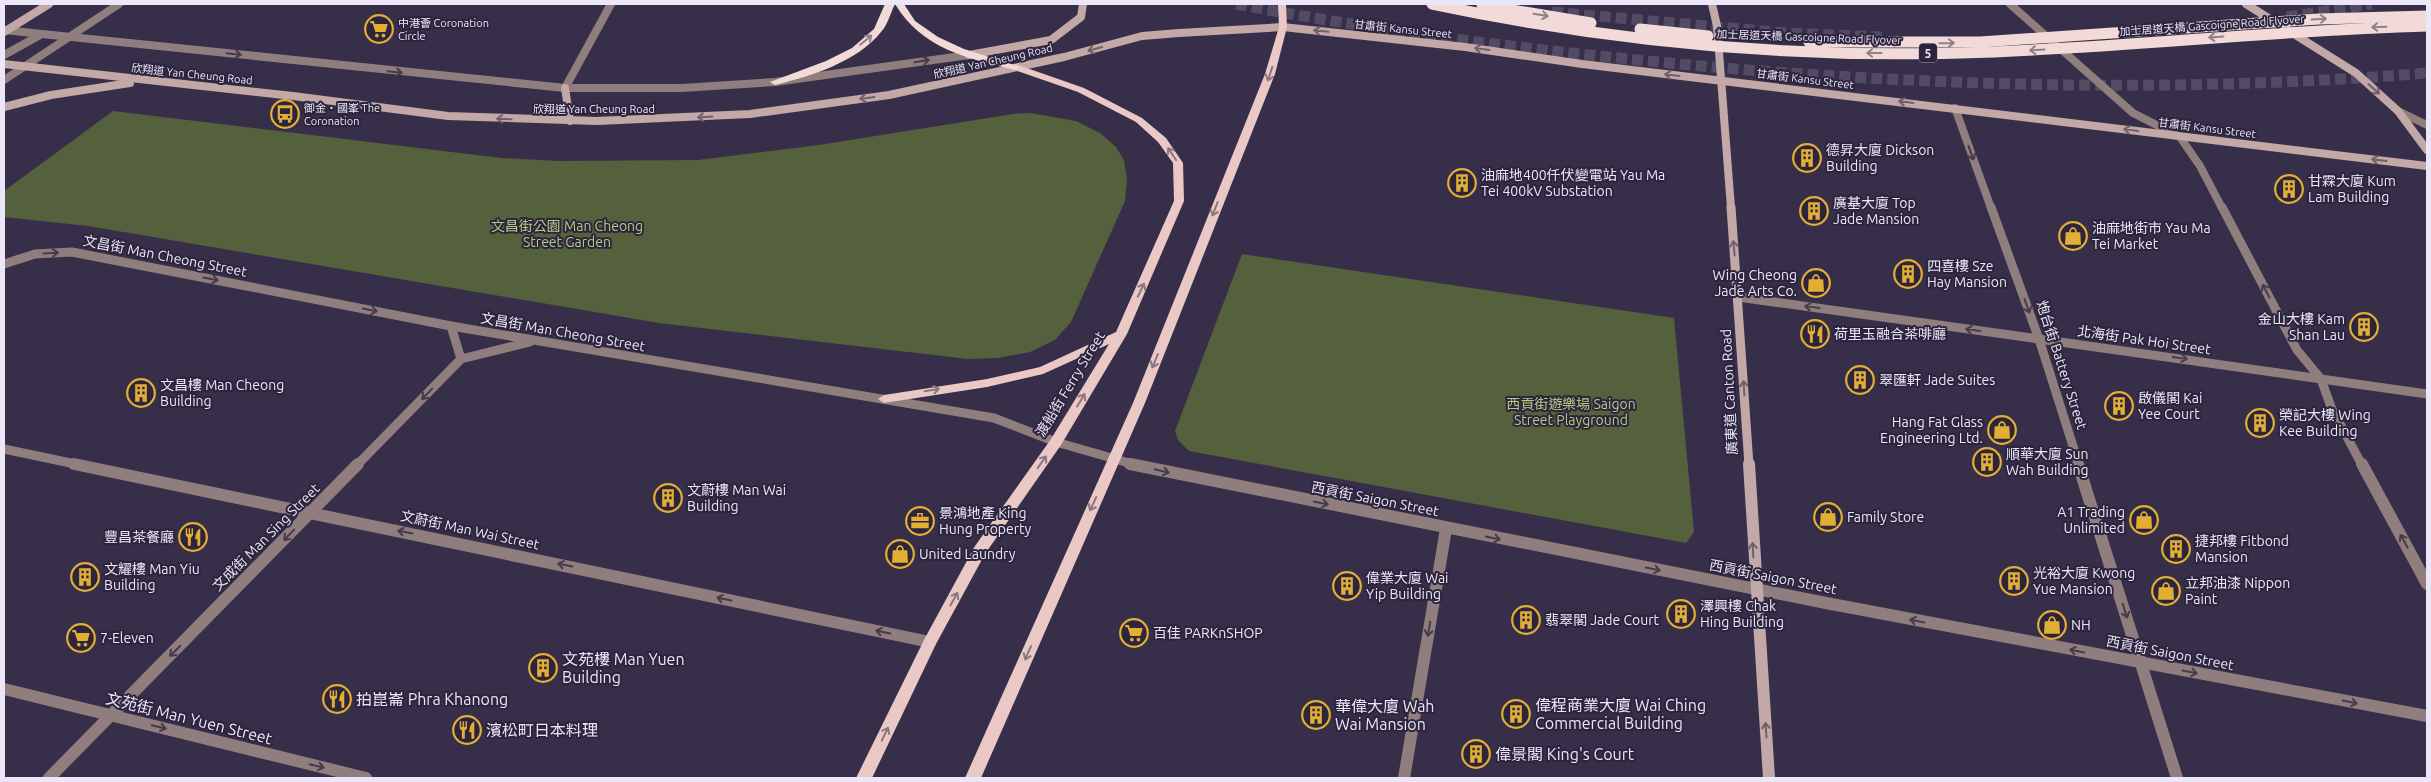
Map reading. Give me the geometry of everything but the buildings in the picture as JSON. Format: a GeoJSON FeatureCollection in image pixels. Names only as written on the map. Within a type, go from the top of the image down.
{"type":"FeatureCollection","features":[{"type":"Feature","properties":{"kind":"highway"},"geometry":{"type":"LineString","coordinates":[[774,82],[836,61],[854,50],[877,31],[890,4]]}},
{"type":"Feature","properties":{"kind":"highway"},"geometry":{"type":"LineString","coordinates":[[899,4],[911,22],[930,37],[969,55],[1015,67]]}},
{"type":"Feature","properties":{"kind":"highway","name":"加士居道天橋 Gascoigne Road Flyover"},"geometry":{"type":"LineString","coordinates":[[1432,4],[1523,22],[1676,42],[1750,49],[1866,53],[2035,50],[2333,29],[2427,26]]}},
{"type":"Feature","properties":{"kind":"highway","name":"加士居道天橋 Gascoigne Road Flyover"},"geometry":{"type":"LineString","coordinates":[[1476,4],[1598,24],[1675,33],[1739,39],[1859,43],[2024,40],[2319,19],[2427,16]]}},
{"type":"Feature","properties":{"kind":"main road"},"geometry":{"type":"LineString","coordinates":[[5,31],[49,4]]}},
{"type":"Feature","properties":{"kind":"main road","name":"欣翔道 Yan Cheung Road"},"geometry":{"type":"LineString","coordinates":[[969,55],[1052,40],[1081,17],[1083,4]]}},
{"type":"Feature","properties":{"kind":"main road"},"geometry":{"type":"LineString","coordinates":[[973,778],[1114,460],[1270,74],[1283,27],[1282,4]]}},
{"type":"Feature","properties":{"kind":"main road","name":"廣東道 Canton Road"},"geometry":{"type":"LineString","coordinates":[[1712,4],[1717,26],[1738,297],[1769,778]]}},
{"type":"Feature","properties":{"kind":"main road"},"geometry":{"type":"LineString","coordinates":[[2246,4],[2356,73],[2398,111],[2427,150]]}},
{"type":"Feature","properties":{"kind":"main road","name":"甘肅街 Kansu Street"},"geometry":{"type":"LineString","coordinates":[[1179,33],[1283,27],[1465,47],[2180,137],[2427,166]]}},
{"type":"Feature","properties":{"kind":"main road","name":"欣翔道 Yan Cheung Road"},"geometry":{"type":"LineString","coordinates":[[4,64],[143,81],[293,96],[448,116],[570,122],[654,120],[750,114],[898,94],[1142,36],[1179,33]]}},
{"type":"Feature","properties":{"kind":"main road","name":"渡船街 Ferry Street"},"geometry":{"type":"LineString","coordinates":[[864,778],[930,642],[980,550],[1056,442],[1121,334],[1180,201],[1178,163],[1162,140],[1139,120],[1081,90],[1015,67]]}},
{"type":"Feature","properties":{"kind":"main road"},"geometry":{"type":"LineString","coordinates":[[4,107],[51,95],[143,81]]}},
{"type":"Feature","properties":{"kind":"main road"},"geometry":{"type":"LineString","coordinates":[[565,88],[570,122]]}},
{"type":"Feature","properties":{"kind":"main road"},"geometry":{"type":"LineString","coordinates":[[884,399],[957,386],[987,383],[1043,370],[1121,334]]}},
{"type":"Feature","properties":{"kind":"street"},"geometry":{"type":"LineString","coordinates":[[4,80],[119,4]]}},
{"type":"Feature","properties":{"kind":"street"},"geometry":{"type":"LineString","coordinates":[[565,88],[611,4]]}},
{"type":"Feature","properties":{"kind":"street"},"geometry":{"type":"LineString","coordinates":[[2010,4],[2133,113],[2180,137],[2200,166],[2297,350],[2321,379],[2330,408],[2427,584]]}},
{"type":"Feature","properties":{"kind":"street","name":"欣翔道 Yan Cheung Road"},"geometry":{"type":"LineString","coordinates":[[5,31],[565,88],[682,88],[774,82],[969,55]]}},
{"type":"Feature","properties":{"kind":"street"},"geometry":{"type":"LineString","coordinates":[[4,55],[42,34]]}},
{"type":"Feature","properties":{"kind":"street","name":"炮台街 Battery Street"},"geometry":{"type":"LineString","coordinates":[[1955,108],[2039,339],[2177,778]]}},
{"type":"Feature","properties":{"kind":"street"},"geometry":{"type":"LineString","coordinates":[[2398,111],[2427,125]]}},
{"type":"Feature","properties":{"kind":"street","name":"文昌街 Man Cheong Street"},"geometry":{"type":"LineString","coordinates":[[4,264],[35,254],[72,252],[533,341],[994,418],[1056,442],[1114,460]]}},
{"type":"Feature","properties":{"kind":"street","name":"北海街 Pak Hoi Street"},"geometry":{"type":"LineString","coordinates":[[1738,297],[2427,394]]}},
{"type":"Feature","properties":{"kind":"street"},"geometry":{"type":"LineString","coordinates":[[451,326],[462,359],[533,341]]}},
{"type":"Feature","properties":{"kind":"street","name":"文成街 Man Sing Street"},"geometry":{"type":"LineString","coordinates":[[49,778],[462,359]]}},
{"type":"Feature","properties":{"kind":"street","name":"文蔚街 Man Wai Street"},"geometry":{"type":"LineString","coordinates":[[4,449],[930,642]]}},
{"type":"Feature","properties":{"kind":"street","name":"西貢街 Saigon Street"},"geometry":{"type":"LineString","coordinates":[[1114,460],[1446,529],[1756,590],[2427,716]]}},
{"type":"Feature","properties":{"kind":"street"},"geometry":{"type":"LineString","coordinates":[[1404,778],[1446,529]]}},
{"type":"Feature","properties":{"kind":"street","name":"文苑街 Man Yuen Street"},"geometry":{"type":"LineString","coordinates":[[4,689],[366,778]]}},
{"type":"Feature","properties":{"kind":"green space","name":"文昌街公園 Man Cheong Street Garden"},"geometry":{"type":"Polygon","coordinates":[[[113,111],[501,158],[558,161],[698,160],[819,145],[1013,114],[1030,113],[1076,121],[1100,133],[1116,147],[1124,160],[1127,179],[1125,201],[1071,322],[1055,340],[1030,352],[998,358],[968,359],[659,323],[88,226],[4,217],[4,191],[113,111]]]}},
{"type":"Feature","properties":{"kind":"green space","name":"西貢街遊樂場 Saigon Street Playground"},"geometry":{"type":"Polygon","coordinates":[[[1242,254],[1674,318],[1694,532],[1686,543],[1189,451],[1178,440],[1175,431],[1242,254]]]}},
{"type":"Feature","properties":{"kind":"tunnel"},"geometry":{"type":"LineString","coordinates":[[1236,4],[1410,33],[1526,48],[1701,66],[1882,79],[1973,83],[2154,85],[2245,83],[2427,73]]}},
{"type":"Feature","properties":{"kind":"tunnel"},"geometry":{"type":"LineString","coordinates":[[2287,17],[2372,4]]}},
{"type":"Feature","properties":{"kind":"tunnel"},"geometry":{"type":"LineString","coordinates":[[1552,12],[1785,33],[1884,37]]}},
{"type":"Feature","properties":{"kind":"place","name":"中港薈 Coronation Circle"},"geometry":{"type":"Point","coordinates":[379,29]}},
{"type":"Feature","properties":{"kind":"place","name":"御金‧國峯 The Coronation"},"geometry":{"type":"Point","coordinates":[285,114]}},
{"type":"Feature","properties":{"kind":"place","name":"德昇大廈 Dickson Building"},"geometry":{"type":"Point","coordinates":[1807,158]}},
{"type":"Feature","properties":{"kind":"place","name":"油麻地400仟伏變電站 Yau Ma Tei 400kV Substation"},"geometry":{"type":"Point","coordinates":[1462,183]}},
{"type":"Feature","properties":{"kind":"place","name":"甘霖大廈 Kum Lam Building"},"geometry":{"type":"Point","coordinates":[2289,189]}},
{"type":"Feature","properties":{"kind":"place","name":"廣基大廈 Top Jade Mansion"},"geometry":{"type":"Point","coordinates":[1814,211]}},
{"type":"Feature","properties":{"kind":"place","name":"油麻地街市 Yau Ma Tei Market"},"geometry":{"type":"Point","coordinates":[2073,236]}},
{"type":"Feature","properties":{"kind":"place","name":"四喜樓 Sze Hay Mansion"},"geometry":{"type":"Point","coordinates":[1908,274]}},
{"type":"Feature","properties":{"kind":"place","name":"Wing Cheong Jade Arts Co."},"geometry":{"type":"Point","coordinates":[1816,283]}},
{"type":"Feature","properties":{"kind":"place","name":"金山大樓 Kam Shan Lau"},"geometry":{"type":"Point","coordinates":[2364,327]}},
{"type":"Feature","properties":{"kind":"place","name":"荷里玉融合茶啡廳"},"geometry":{"type":"Point","coordinates":[1815,334]}},
{"type":"Feature","properties":{"kind":"place","name":"翠匯軒 Jade Suites"},"geometry":{"type":"Point","coordinates":[1860,380]}},
{"type":"Feature","properties":{"kind":"place","name":"文昌樓 Man Cheong Building"},"geometry":{"type":"Point","coordinates":[141,393]}},
{"type":"Feature","properties":{"kind":"place","name":"啟儀閣 Kai Yee Court"},"geometry":{"type":"Point","coordinates":[2119,406]}},
{"type":"Feature","properties":{"kind":"place","name":"榮記大樓 Wing Kee Building"},"geometry":{"type":"Point","coordinates":[2260,423]}},
{"type":"Feature","properties":{"kind":"place","name":"Hang Fat Glass Engineering Ltd."},"geometry":{"type":"Point","coordinates":[2002,430]}},
{"type":"Feature","properties":{"kind":"place","name":"順華大廈 Sun Wah Building"},"geometry":{"type":"Point","coordinates":[1987,462]}},
{"type":"Feature","properties":{"kind":"place","name":"文蔚樓 Man Wai Building"},"geometry":{"type":"Point","coordinates":[668,498]}},
{"type":"Feature","properties":{"kind":"place","name":"Family Store"},"geometry":{"type":"Point","coordinates":[1828,517]}},
{"type":"Feature","properties":{"kind":"place","name":"A1 Trading Unlimited"},"geometry":{"type":"Point","coordinates":[2144,520]}},
{"type":"Feature","properties":{"kind":"place","name":"景鴻地產 King Hung Property"},"geometry":{"type":"Point","coordinates":[920,521]}},
{"type":"Feature","properties":{"kind":"place","name":"豐昌茶餐廳"},"geometry":{"type":"Point","coordinates":[193,537]}},
{"type":"Feature","properties":{"kind":"place","name":"捷邦樓 Fitbond Mansion"},"geometry":{"type":"Point","coordinates":[2176,549]}},
{"type":"Feature","properties":{"kind":"place","name":"United Laundry"},"geometry":{"type":"Point","coordinates":[900,554]}},
{"type":"Feature","properties":{"kind":"place","name":"文耀樓 Man Yiu Building"},"geometry":{"type":"Point","coordinates":[85,577]}},
{"type":"Feature","properties":{"kind":"place","name":"光裕大廈 Kwong Yue Mansion"},"geometry":{"type":"Point","coordinates":[2014,581]}},
{"type":"Feature","properties":{"kind":"place","name":"偉業大廈 Wai Yip Building"},"geometry":{"type":"Point","coordinates":[1347,586]}},
{"type":"Feature","properties":{"kind":"place","name":"立邦油漆 Nippon Paint"},"geometry":{"type":"Point","coordinates":[2166,591]}},
{"type":"Feature","properties":{"kind":"place","name":"澤興樓 Chak Hing Building"},"geometry":{"type":"Point","coordinates":[1681,614]}},
{"type":"Feature","properties":{"kind":"place","name":"翡翠閣 Jade Court"},"geometry":{"type":"Point","coordinates":[1526,620]}},
{"type":"Feature","properties":{"kind":"place","name":"NH"},"geometry":{"type":"Point","coordinates":[2052,625]}},
{"type":"Feature","properties":{"kind":"place","name":"百佳 PARKnSHOP"},"geometry":{"type":"Point","coordinates":[1134,633]}},
{"type":"Feature","properties":{"kind":"place","name":"7-Eleven"},"geometry":{"type":"Point","coordinates":[81,638]}},
{"type":"Feature","properties":{"kind":"place","name":"文苑樓 Man Yuen Building"},"geometry":{"type":"Point","coordinates":[543,668]}},
{"type":"Feature","properties":{"kind":"place","name":"拍崑崙 Phra Khanong"},"geometry":{"type":"Point","coordinates":[337,699]}},
{"type":"Feature","properties":{"kind":"place","name":"偉程商業大廈 Wai Ching Commercial Building"},"geometry":{"type":"Point","coordinates":[1516,714]}},
{"type":"Feature","properties":{"kind":"place","name":"華偉大廈 Wah Wai Mansion"},"geometry":{"type":"Point","coordinates":[1316,715]}},
{"type":"Feature","properties":{"kind":"place","name":"濱松町日本料理"},"geometry":{"type":"Point","coordinates":[467,730]}},
{"type":"Feature","properties":{"kind":"place","name":"偉景閣 King's Court"},"geometry":{"type":"Point","coordinates":[1476,754]}}]}
